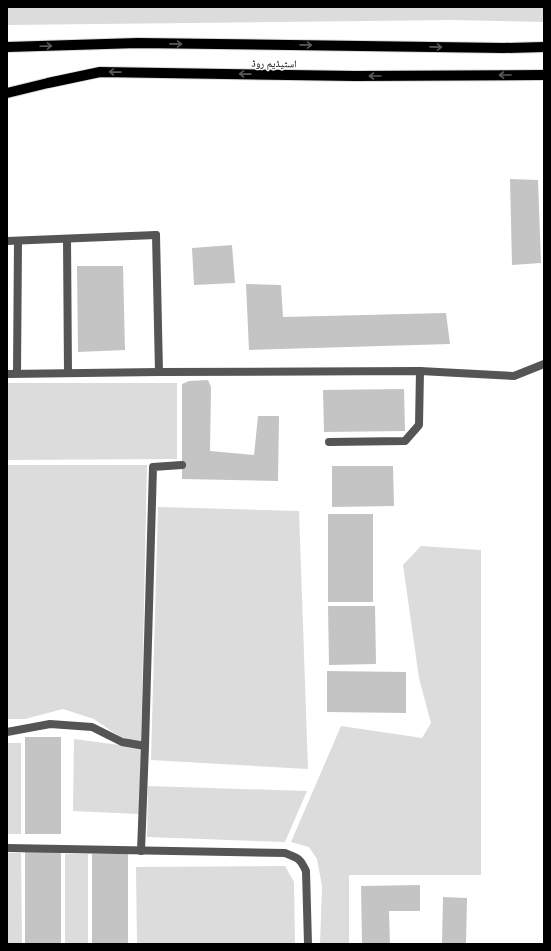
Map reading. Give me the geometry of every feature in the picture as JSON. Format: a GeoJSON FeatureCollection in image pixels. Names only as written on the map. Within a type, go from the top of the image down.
{"type":"FeatureCollection","features":[{"type":"Feature","properties":{"kind":"main road","name":"اسٹیڈیم روڈ"},"geometry":{"type":"LineString","coordinates":[[7,47],[138,43],[504,48],[544,47]]}},
{"type":"Feature","properties":{"kind":"main road","name":"اسٹیڈیم روڈ"},"geometry":{"type":"LineString","coordinates":[[7,93],[100,72],[355,76],[544,75]]}},
{"type":"Feature","properties":{"kind":"street"},"geometry":{"type":"LineString","coordinates":[[7,241],[156,235],[159,372]]}},
{"type":"Feature","properties":{"kind":"street"},"geometry":{"type":"LineString","coordinates":[[67,239],[68,373]]}},
{"type":"Feature","properties":{"kind":"street"},"geometry":{"type":"LineString","coordinates":[[17,374],[18,241]]}},
{"type":"Feature","properties":{"kind":"street"},"geometry":{"type":"LineString","coordinates":[[7,374],[420,371],[514,376],[544,364]]}},
{"type":"Feature","properties":{"kind":"street"},"geometry":{"type":"LineString","coordinates":[[329,442],[405,441],[419,425],[420,371]]}},
{"type":"Feature","properties":{"kind":"street"},"geometry":{"type":"LineString","coordinates":[[141,851],[153,466],[182,465]]}},
{"type":"Feature","properties":{"kind":"street"},"geometry":{"type":"LineString","coordinates":[[7,732],[50,724],[92,727],[122,742],[145,746]]}},
{"type":"Feature","properties":{"kind":"street"},"geometry":{"type":"LineString","coordinates":[[7,848],[284,853],[294,856],[302,861],[306,871],[308,944]]}},
{"type":"Feature","properties":{"kind":"shaded area"},"geometry":{"type":"Polygon","coordinates":[[[7,7],[544,7],[544,22],[452,20],[7,25],[7,7]]]}},
{"type":"Feature","properties":{"kind":"shaded area"},"geometry":{"type":"Polygon","coordinates":[[[8,264],[8,346],[7,346],[8,264]]]}},
{"type":"Feature","properties":{"kind":"shaded area"},"geometry":{"type":"Polygon","coordinates":[[[7,383],[177,383],[177,459],[7,460],[7,383]]]}},
{"type":"Feature","properties":{"kind":"shaded area"},"geometry":{"type":"Polygon","coordinates":[[[7,465],[147,465],[141,743],[120,737],[94,719],[63,709],[25,719],[7,719],[7,465]]]}},
{"type":"Feature","properties":{"kind":"shaded area"},"geometry":{"type":"Polygon","coordinates":[[[158,507],[299,511],[308,769],[151,760],[158,507]]]}},
{"type":"Feature","properties":{"kind":"shaded area"},"geometry":{"type":"Polygon","coordinates":[[[421,546],[481,550],[481,875],[349,875],[349,944],[320,944],[322,886],[317,859],[309,847],[291,842],[341,726],[422,738],[431,723],[419,678],[403,565],[421,546]]]}},
{"type":"Feature","properties":{"kind":"shaded area"},"geometry":{"type":"Polygon","coordinates":[[[74,739],[142,748],[139,814],[73,811],[74,739]]]}},
{"type":"Feature","properties":{"kind":"shaded area"},"geometry":{"type":"Polygon","coordinates":[[[7,743],[21,743],[21,834],[7,834],[7,743]]]}},
{"type":"Feature","properties":{"kind":"shaded area"},"geometry":{"type":"Polygon","coordinates":[[[148,786],[307,791],[285,842],[147,837],[148,786]]]}},
{"type":"Feature","properties":{"kind":"shaded area"},"geometry":{"type":"Polygon","coordinates":[[[7,853],[21,853],[22,944],[7,944],[7,853]]]}},
{"type":"Feature","properties":{"kind":"shaded area"},"geometry":{"type":"Polygon","coordinates":[[[65,854],[88,854],[88,944],[65,944],[65,854]]]}},
{"type":"Feature","properties":{"kind":"shaded area"},"geometry":{"type":"Polygon","coordinates":[[[285,866],[294,882],[295,944],[137,944],[136,867],[285,866]]]}},
{"type":"Feature","properties":{"kind":"building"},"geometry":{"type":"Polygon","coordinates":[[[510,179],[538,180],[541,263],[512,265],[510,179]]]}},
{"type":"Feature","properties":{"kind":"building"},"geometry":{"type":"Polygon","coordinates":[[[232,245],[235,283],[194,285],[192,248],[232,245]]]}},
{"type":"Feature","properties":{"kind":"building"},"geometry":{"type":"Polygon","coordinates":[[[77,266],[123,266],[125,350],[78,352],[77,266]]]}},
{"type":"Feature","properties":{"kind":"building"},"geometry":{"type":"Polygon","coordinates":[[[246,284],[281,285],[283,317],[446,313],[450,344],[249,350],[246,284]]]}},
{"type":"Feature","properties":{"kind":"building"},"geometry":{"type":"Polygon","coordinates":[[[208,380],[211,387],[210,451],[254,455],[258,416],[279,416],[278,481],[182,479],[182,384],[189,381],[208,380]]]}},
{"type":"Feature","properties":{"kind":"building"},"geometry":{"type":"Polygon","coordinates":[[[404,389],[405,431],[324,432],[323,390],[404,389]]]}},
{"type":"Feature","properties":{"kind":"building"},"geometry":{"type":"Polygon","coordinates":[[[332,466],[393,466],[394,506],[332,507],[332,466]]]}},
{"type":"Feature","properties":{"kind":"building"},"geometry":{"type":"Polygon","coordinates":[[[328,514],[373,514],[373,602],[328,602],[328,514]]]}},
{"type":"Feature","properties":{"kind":"building"},"geometry":{"type":"Polygon","coordinates":[[[328,606],[375,606],[376,664],[329,665],[328,606]]]}},
{"type":"Feature","properties":{"kind":"building"},"geometry":{"type":"Polygon","coordinates":[[[327,671],[406,672],[406,713],[327,712],[327,671]]]}},
{"type":"Feature","properties":{"kind":"building"},"geometry":{"type":"Polygon","coordinates":[[[25,737],[61,737],[61,834],[25,834],[25,737]]]}},
{"type":"Feature","properties":{"kind":"building"},"geometry":{"type":"Polygon","coordinates":[[[25,852],[61,852],[61,944],[25,944],[25,852]]]}},
{"type":"Feature","properties":{"kind":"building"},"geometry":{"type":"Polygon","coordinates":[[[92,854],[128,854],[128,944],[92,944],[92,854]]]}},
{"type":"Feature","properties":{"kind":"building"},"geometry":{"type":"Polygon","coordinates":[[[420,885],[420,911],[389,911],[390,944],[362,944],[361,886],[420,885]]]}},
{"type":"Feature","properties":{"kind":"building"},"geometry":{"type":"Polygon","coordinates":[[[443,897],[467,898],[466,944],[442,944],[443,897]]]}}]}
